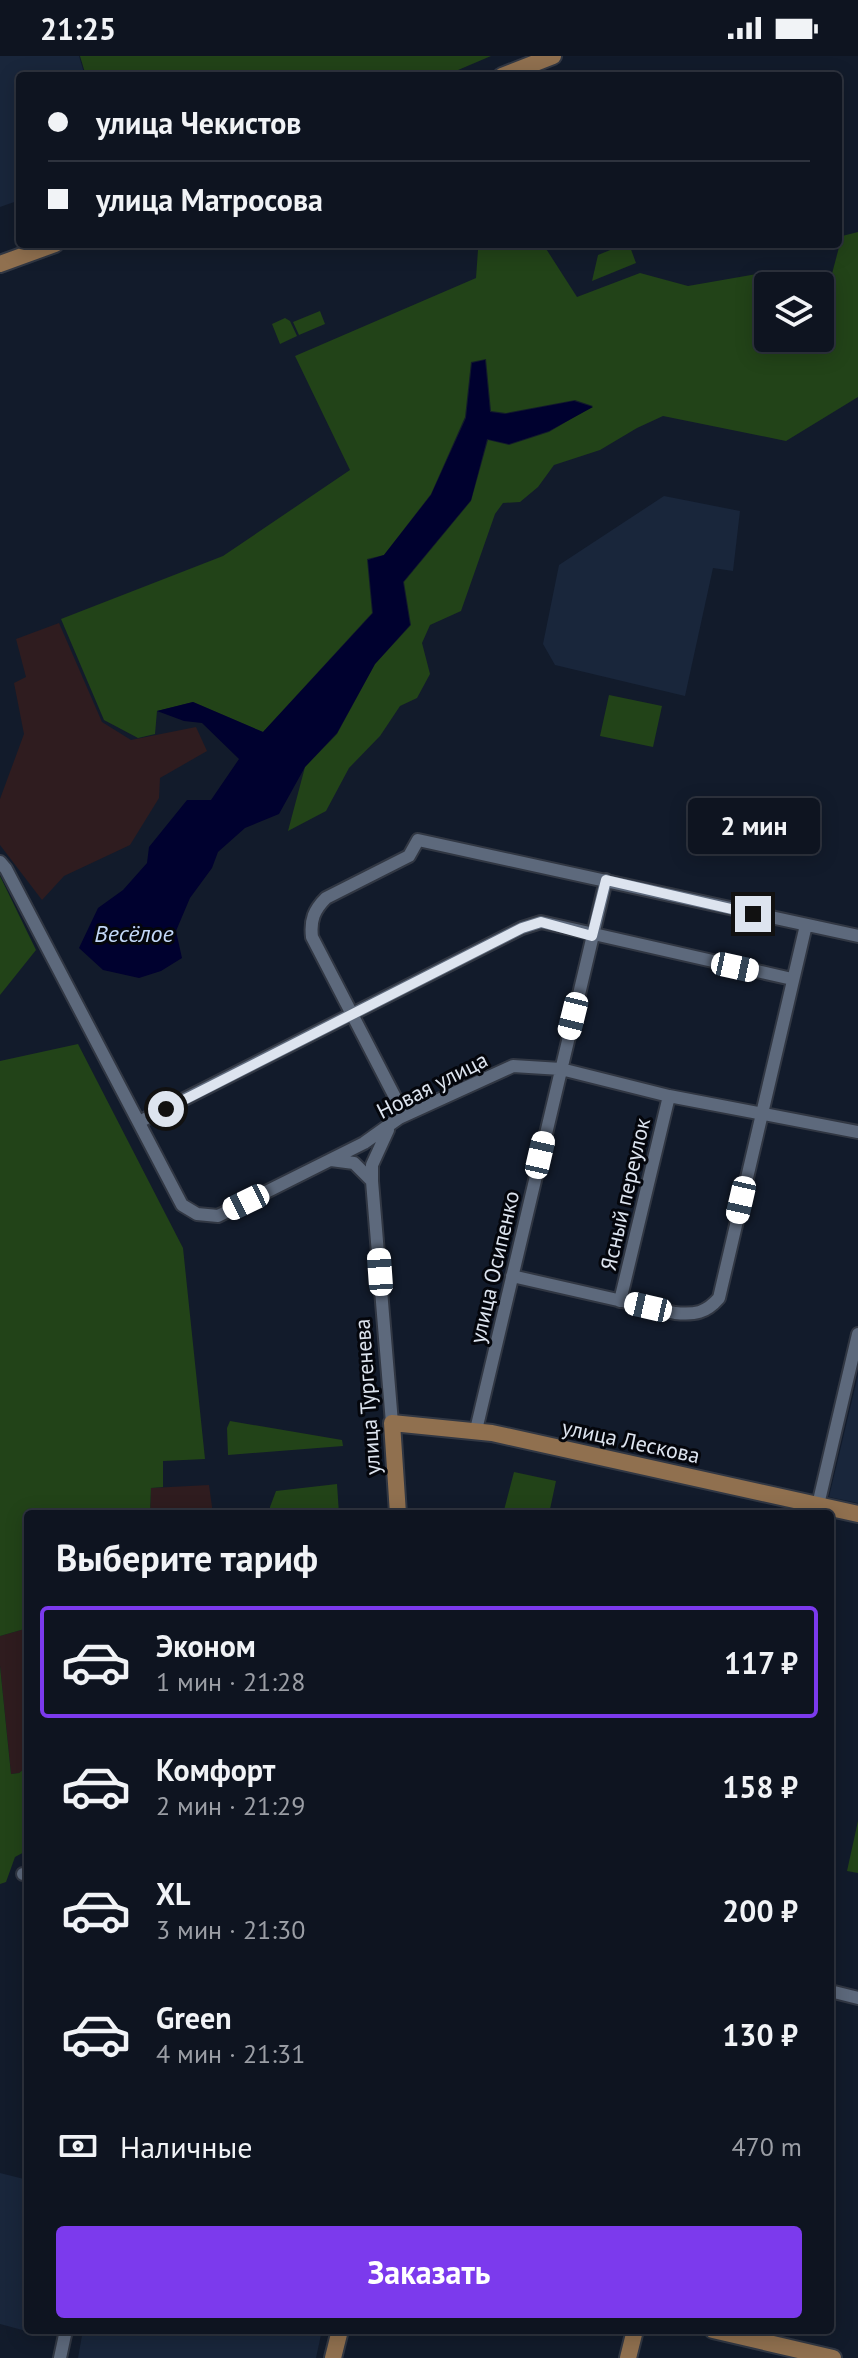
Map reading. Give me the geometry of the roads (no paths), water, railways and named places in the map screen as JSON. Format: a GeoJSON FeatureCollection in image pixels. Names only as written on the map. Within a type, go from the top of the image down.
{"type":"FeatureCollection","features":[{"type":"Feature","properties":{"kind":"main road"},"geometry":{"type":"LineString","coordinates":[[512,72],[553,56]]}},
{"type":"Feature","properties":{"kind":"main road"},"geometry":{"type":"LineString","coordinates":[[0,264],[44,248]]}},
{"type":"Feature","properties":{"kind":"main road","name":"улица Лескова"},"geometry":{"type":"LineString","coordinates":[[392,1423],[476,1430],[817,1509]]}},
{"type":"Feature","properties":{"kind":"main road","name":"улица Тургенева"},"geometry":{"type":"LineString","coordinates":[[392,1423],[398,1510]]}},
{"type":"Feature","properties":{"kind":"main road","name":"улица Лескова"},"geometry":{"type":"LineString","coordinates":[[834,1511],[858,1514]]}},
{"type":"Feature","properties":{"kind":"main road"},"geometry":{"type":"LineString","coordinates":[[333,2358],[339,2334]]}},
{"type":"Feature","properties":{"kind":"main road"},"geometry":{"type":"LineString","coordinates":[[628,2358],[634,2334]]}},
{"type":"Feature","properties":{"kind":"main road"},"geometry":{"type":"LineString","coordinates":[[730,2334],[833,2358]]}},
{"type":"Feature","properties":{"kind":"street"},"geometry":{"type":"LineString","coordinates":[[395,1122],[398,1103],[312,937],[312,916],[326,898],[409,856],[418,840],[858,936]]}},
{"type":"Feature","properties":{"kind":"street"},"geometry":{"type":"LineString","coordinates":[[0,862],[139,1122],[522,928],[541,922],[792,979]]}},
{"type":"Feature","properties":{"kind":"street","name":"улица Осипенко"},"geometry":{"type":"LineString","coordinates":[[476,1430],[606,880]]}},
{"type":"Feature","properties":{"kind":"street"},"geometry":{"type":"LineString","coordinates":[[512,1276],[687,1315],[709,1309],[719,1298],[806,925]]}},
{"type":"Feature","properties":{"kind":"street","name":"Новая улица"},"geometry":{"type":"LineString","coordinates":[[139,1122],[182,1205],[197,1214],[218,1216],[330,1160],[395,1122],[513,1066],[561,1069],[669,1096],[858,1132]]}},
{"type":"Feature","properties":{"kind":"street","name":"Ясный переулок"},"geometry":{"type":"LineString","coordinates":[[620,1301],[669,1096]]}},
{"type":"Feature","properties":{"kind":"street","name":"улица Тургенева"},"geometry":{"type":"LineString","coordinates":[[392,1423],[372,1165],[395,1122]]}},
{"type":"Feature","properties":{"kind":"street"},"geometry":{"type":"LineString","coordinates":[[330,1160],[354,1163],[372,1181]]}},
{"type":"Feature","properties":{"kind":"street"},"geometry":{"type":"LineString","coordinates":[[817,1509],[858,1334]]}},
{"type":"Feature","properties":{"kind":"street"},"geometry":{"type":"LineString","coordinates":[[834,1992],[858,1998]]}},
{"type":"Feature","properties":{"kind":"street"},"geometry":{"type":"LineString","coordinates":[[60,2358],[65,2334]]}},
{"type":"Feature","properties":{"kind":"water","name":"Весёлое"},"geometry":{"type":"Polygon","coordinates":[[[485,360],[490,412],[505,414],[574,401],[593,407],[549,431],[509,444],[487,439],[471,500],[403,582],[410,625],[375,664],[337,733],[305,767],[279,814],[245,828],[218,852],[212,868],[190,898],[176,931],[182,958],[161,971],[139,978],[103,970],[79,948],[98,908],[123,890],[147,863],[149,847],[187,800],[211,800],[239,759],[202,723],[184,721],[157,711],[193,702],[263,732],[373,613],[368,560],[384,555],[431,495],[466,418],[472,363],[485,360]]]}}]}
